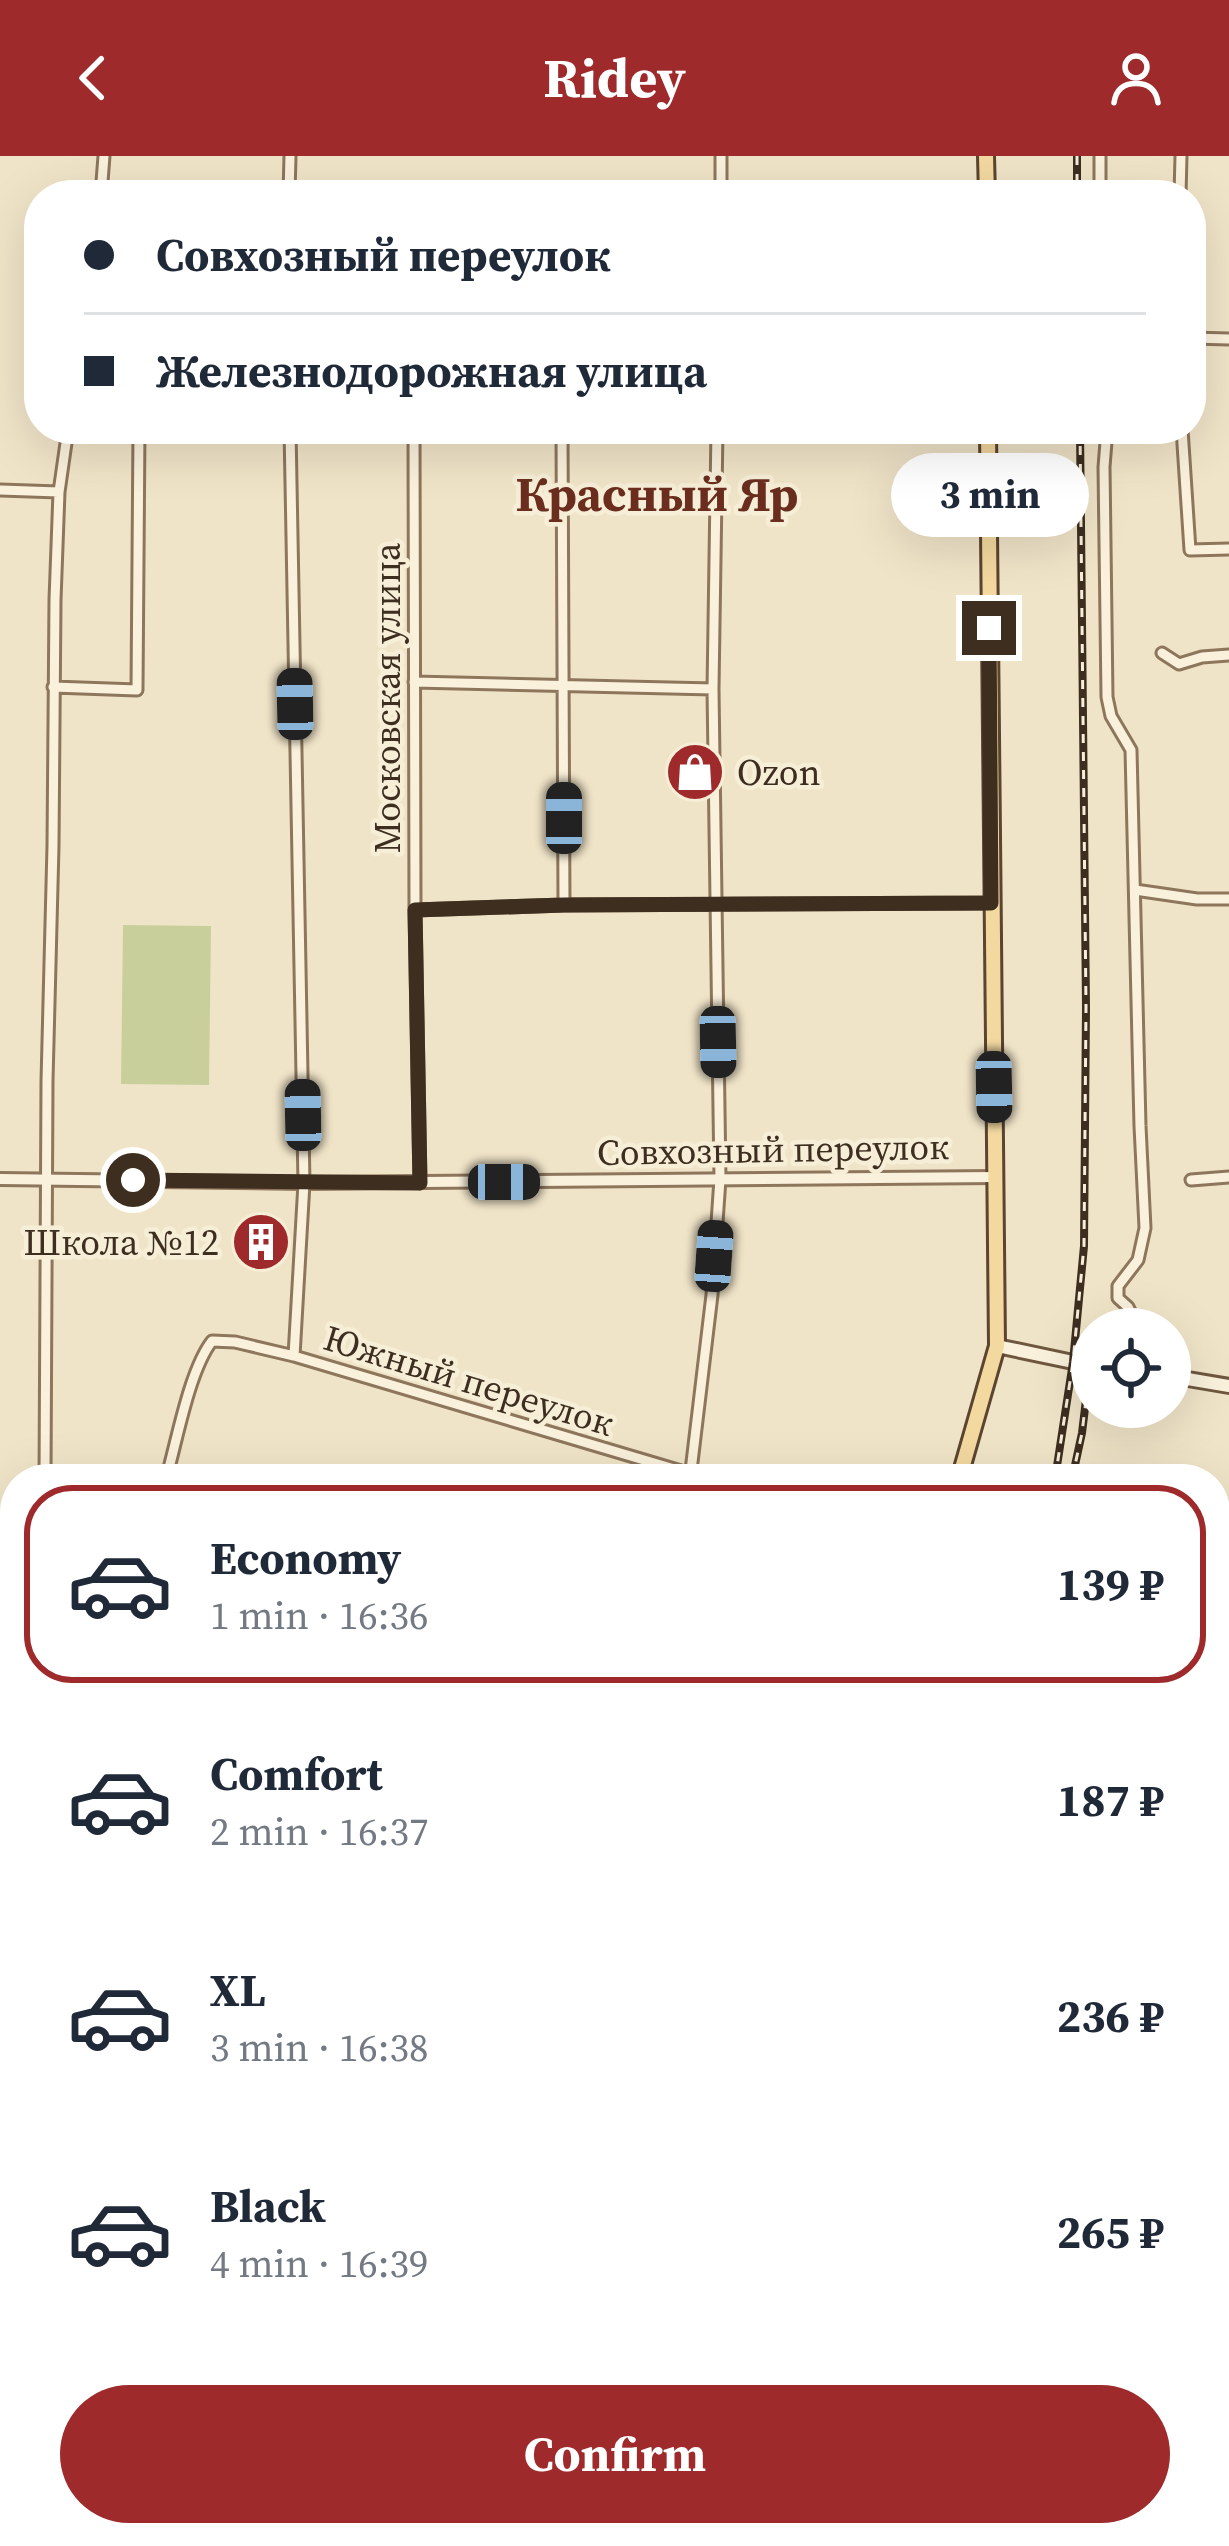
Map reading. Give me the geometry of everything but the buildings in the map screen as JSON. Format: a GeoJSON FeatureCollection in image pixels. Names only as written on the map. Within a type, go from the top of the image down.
{"type":"FeatureCollection","features":[{"type":"Feature","properties":{"kind":"main road"},"geometry":{"type":"LineString","coordinates":[[963,1464],[997,1346],[988,444]]}},
{"type":"Feature","properties":{"kind":"main road"},"geometry":{"type":"LineString","coordinates":[[997,1346],[1071,1362]]}},
{"type":"Feature","properties":{"kind":"main road"},"geometry":{"type":"LineString","coordinates":[[1191,1380],[1229,1386]]}},
{"type":"Feature","properties":{"kind":"street"},"geometry":{"type":"LineString","coordinates":[[45,1464],[53,687],[59,492],[66,444]]}},
{"type":"Feature","properties":{"kind":"street"},"geometry":{"type":"LineString","coordinates":[[53,687],[137,690],[139,444]]}},
{"type":"Feature","properties":{"kind":"street"},"geometry":{"type":"LineString","coordinates":[[290,444],[304,1184],[294,1356]]}},
{"type":"Feature","properties":{"kind":"street","name":"Московская улица"},"geometry":{"type":"LineString","coordinates":[[414,444],[420,1183]]}},
{"type":"Feature","properties":{"kind":"street"},"geometry":{"type":"LineString","coordinates":[[562,444],[564,905]]}},
{"type":"Feature","properties":{"kind":"street"},"geometry":{"type":"LineString","coordinates":[[692,1464],[720,1179],[713,689],[717,444]]}},
{"type":"Feature","properties":{"kind":"street"},"geometry":{"type":"LineString","coordinates":[[1108,444],[1105,670],[1111,716],[1131,750],[1145,1228],[1138,1260],[1118,1286],[1118,1298],[1128,1308]]}},
{"type":"Feature","properties":{"kind":"street"},"geometry":{"type":"LineString","coordinates":[[1183,444],[1190,550],[1229,549]]}},
{"type":"Feature","properties":{"kind":"street"},"geometry":{"type":"LineString","coordinates":[[0,490],[59,492]]}},
{"type":"Feature","properties":{"kind":"street"},"geometry":{"type":"LineString","coordinates":[[1162,653],[1179,664],[1229,655]]}},
{"type":"Feature","properties":{"kind":"street"},"geometry":{"type":"LineString","coordinates":[[414,682],[713,689]]}},
{"type":"Feature","properties":{"kind":"street"},"geometry":{"type":"LineString","coordinates":[[1136,890],[1229,899]]}},
{"type":"Feature","properties":{"kind":"street"},"geometry":{"type":"LineString","coordinates":[[415,910],[991,903]]}},
{"type":"Feature","properties":{"kind":"street","name":"Совхозный переулок"},"geometry":{"type":"LineString","coordinates":[[0,1179],[304,1184],[996,1177]]}},
{"type":"Feature","properties":{"kind":"street"},"geometry":{"type":"LineString","coordinates":[[1191,1180],[1229,1177]]}},
{"type":"Feature","properties":{"kind":"street","name":"Южный переулок"},"geometry":{"type":"LineString","coordinates":[[170,1464],[196,1374],[212,1341],[294,1356],[647,1464]]}},
{"type":"Feature","properties":{"kind":"green space"},"geometry":{"type":"Polygon","coordinates":[[[123,925],[211,926],[209,1085],[121,1084],[123,925]]]}},
{"type":"Feature","properties":{"kind":"railway"},"geometry":{"type":"LineString","coordinates":[[1077,156],[1077,180]]}},
{"type":"Feature","properties":{"kind":"railway"},"geometry":{"type":"LineString","coordinates":[[1057,1464],[1084,1246],[1080,444]]}},
{"type":"Feature","properties":{"kind":"railway"},"geometry":{"type":"LineString","coordinates":[[1075,1464],[1083,1428]]}},
{"type":"Feature","properties":{"kind":"place","name":"Ozon"},"geometry":{"type":"Point","coordinates":[695,772]}},
{"type":"Feature","properties":{"kind":"place","name":"Школа №12"},"geometry":{"type":"Point","coordinates":[261,1242]}},
{"type":"Feature","properties":{"kind":"district","name":"Красный Яр"},"geometry":{"type":"Point","coordinates":[657,494]}},
{"type":"Feature","properties":{"kind":"route"},"geometry":{"type":"LineString","coordinates":[[133,1180],[420,1183],[415,910],[991,903],[989,628]]}}]}
